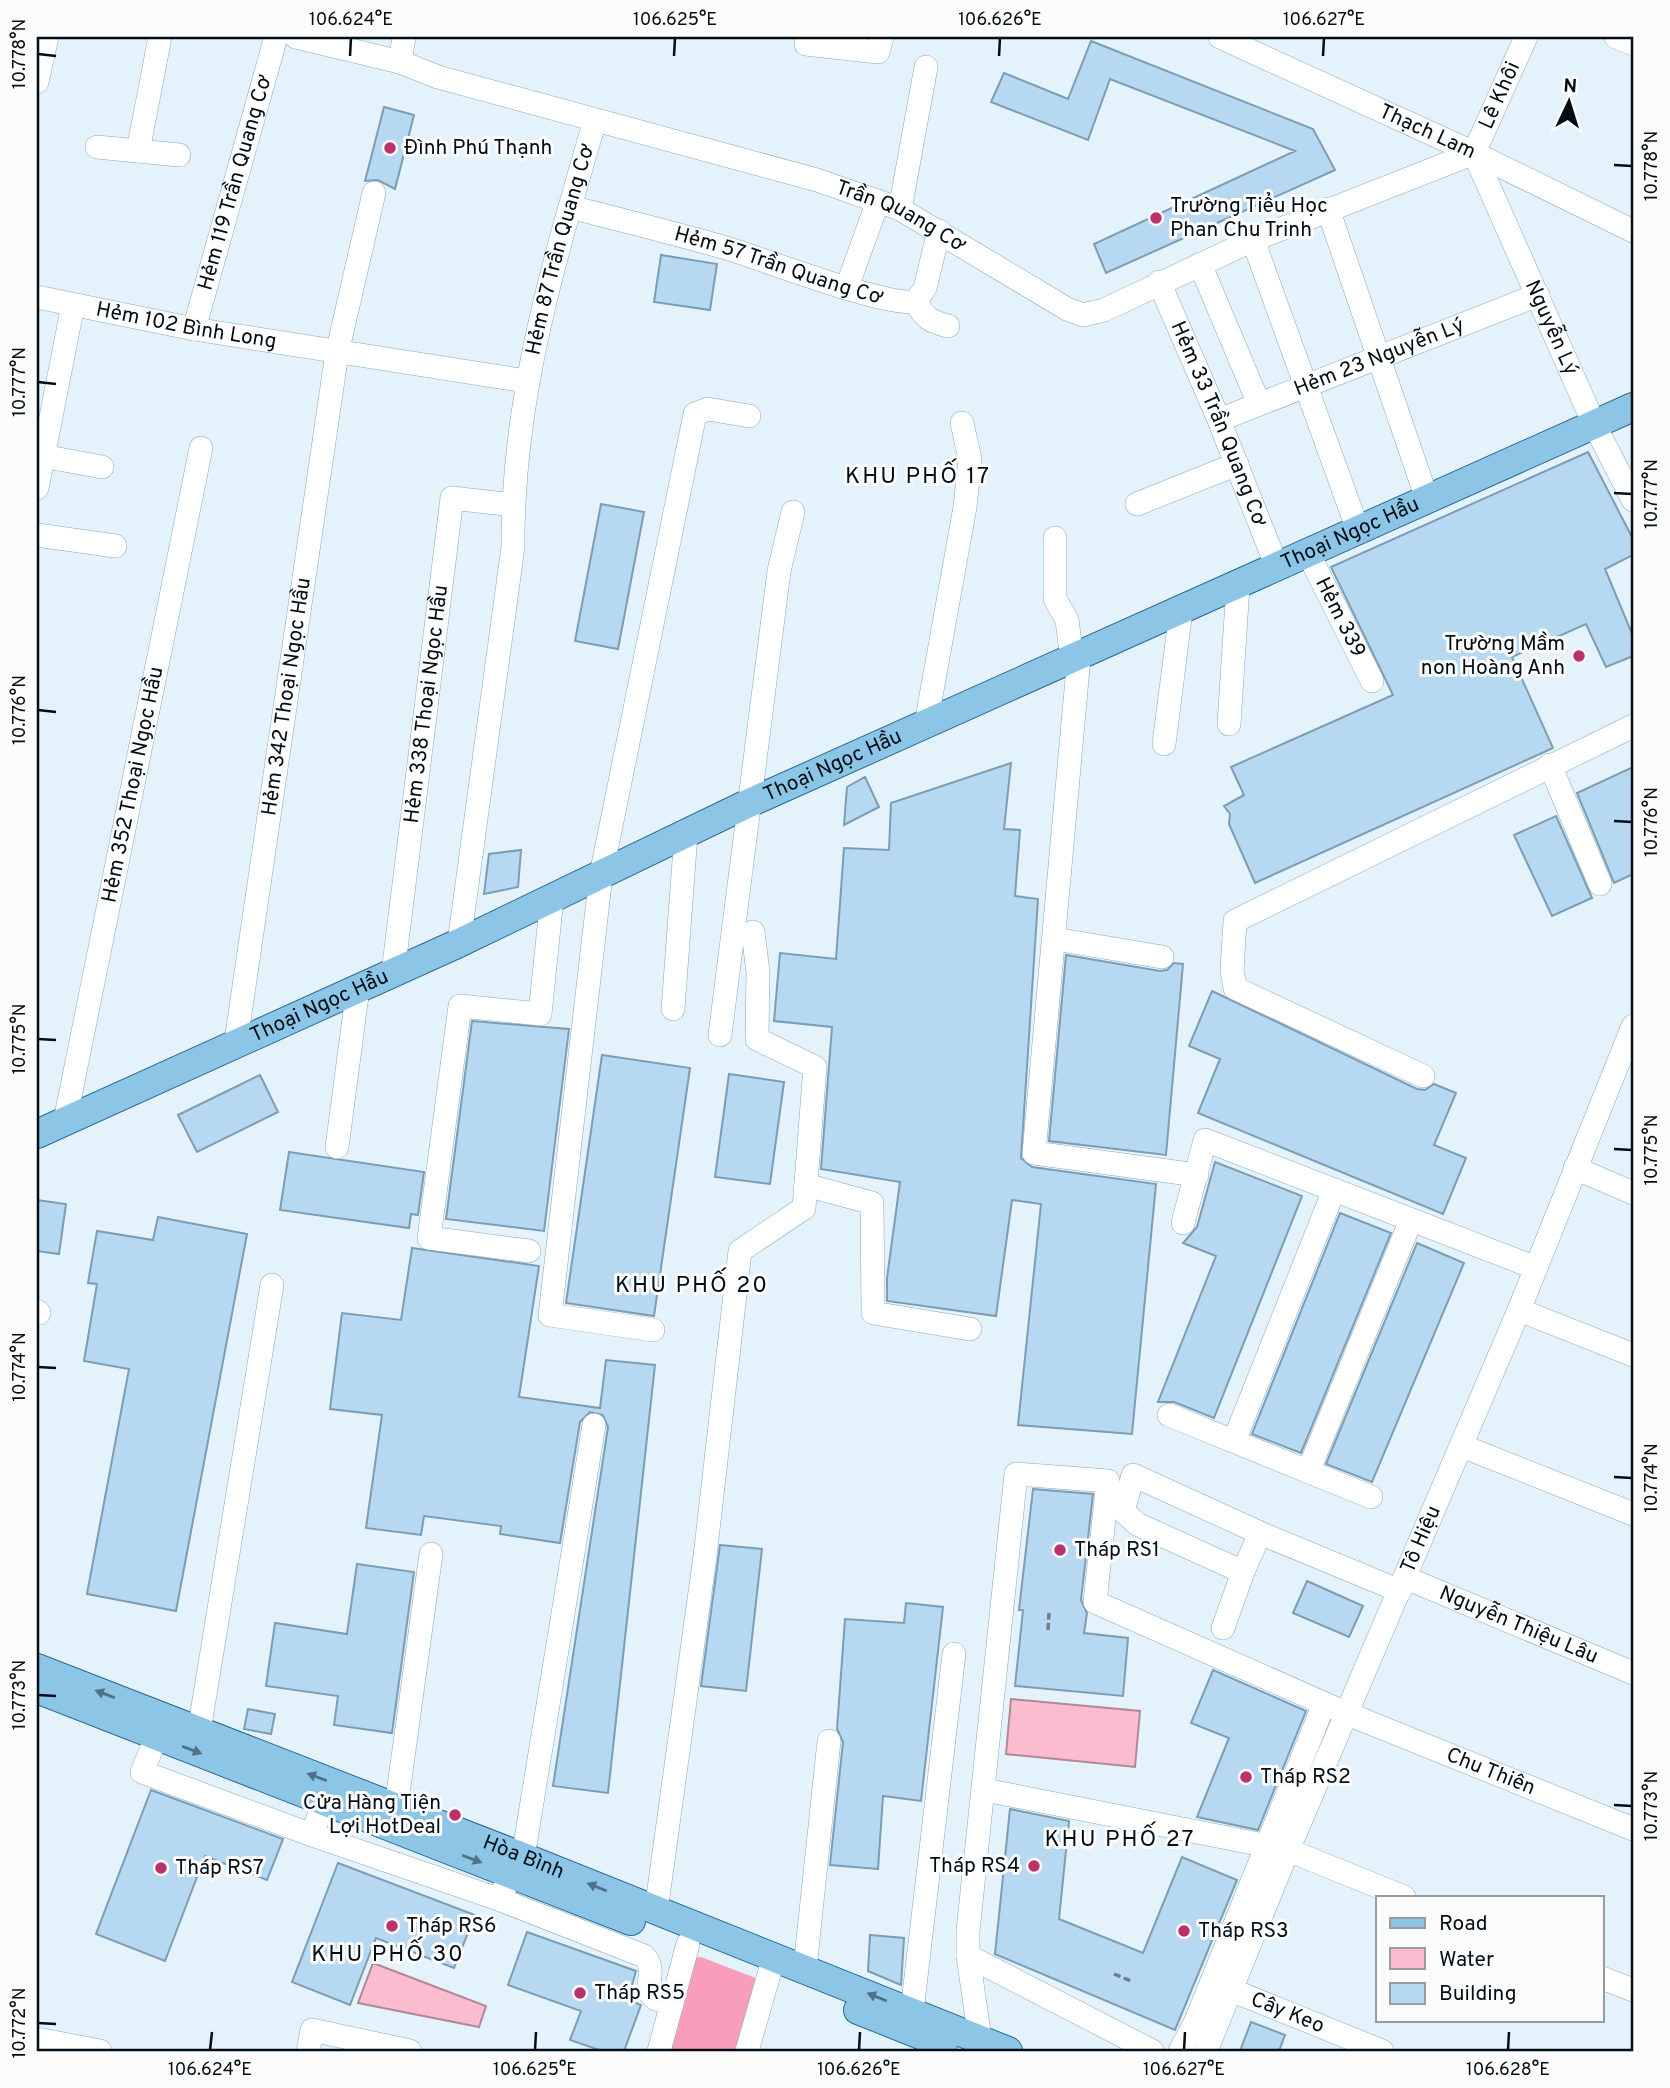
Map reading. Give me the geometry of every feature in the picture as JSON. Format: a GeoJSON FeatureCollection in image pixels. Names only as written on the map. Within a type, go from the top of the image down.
{"type":"FeatureCollection","features":[{"type":"Feature","properties":{"kind":"main road","name":"Thoại Ngọc Hầu"},"geometry":{"type":"LineString","coordinates":[[37,1134],[236,1041],[459,943],[747,804],[1427,499],[1611,423]]}},
{"type":"Feature","properties":{"kind":"main road","name":"Hòa Bình"},"geometry":{"type":"LineString","coordinates":[[37,1668],[324,1801],[511,1877],[688,1944],[771,1966],[805,1968],[912,2011],[970,2045]]}},
{"type":"Feature","properties":{"kind":"main road","name":"Hòa Bình"},"geometry":{"type":"LineString","coordinates":[[37,1689],[161,1727],[199,1731],[396,1808],[511,1877],[656,1911],[929,2045],[970,2045],[1008,2051]]}},
{"type":"Feature","properties":{"kind":"street"},"geometry":{"type":"LineString","coordinates":[[37,82],[47,37]]}},
{"type":"Feature","properties":{"kind":"street"},"geometry":{"type":"LineString","coordinates":[[138,151],[160,37]]}},
{"type":"Feature","properties":{"kind":"street","name":"Hẻm 119 Trần Quang Cơ"},"geometry":{"type":"LineString","coordinates":[[194,329],[275,37]]}},
{"type":"Feature","properties":{"kind":"street","name":"Trần Quang Cơ"},"geometry":{"type":"LineString","coordinates":[[296,37],[400,62],[438,77],[817,180],[878,201],[900,209],[1067,309],[1083,315],[1104,310],[1253,240],[1474,153]]}},
{"type":"Feature","properties":{"kind":"street"},"geometry":{"type":"LineString","coordinates":[[400,62],[404,37]]}},
{"type":"Feature","properties":{"kind":"street"},"geometry":{"type":"LineString","coordinates":[[806,44],[878,52],[881,37]]}},
{"type":"Feature","properties":{"kind":"street","name":"Thạch Lam"},"geometry":{"type":"LineString","coordinates":[[1220,37],[1474,153],[1633,231]]}},
{"type":"Feature","properties":{"kind":"street","name":"Lê Khôi"},"geometry":{"type":"LineString","coordinates":[[1474,153],[1526,37]]}},
{"type":"Feature","properties":{"kind":"street"},"geometry":{"type":"LineString","coordinates":[[1616,37],[1633,44]]}},
{"type":"Feature","properties":{"kind":"street"},"geometry":{"type":"LineString","coordinates":[[900,209],[926,67]]}},
{"type":"Feature","properties":{"kind":"street","name":"Hẻm 87 Trần Quang Cơ"},"geometry":{"type":"LineString","coordinates":[[459,943],[513,548],[513,505],[526,381],[546,290],[595,120]]}},
{"type":"Feature","properties":{"kind":"street"},"geometry":{"type":"LineString","coordinates":[[97,147],[179,155]]}},
{"type":"Feature","properties":{"kind":"street","name":"Nguyễn Lý"},"geometry":{"type":"LineString","coordinates":[[1474,153],[1538,295],[1611,423],[1633,500]]}},
{"type":"Feature","properties":{"kind":"street","name":"Hẻm 342 Thoại Ngọc Hầu"},"geometry":{"type":"LineString","coordinates":[[236,1041],[337,353],[374,193]]}},
{"type":"Feature","properties":{"kind":"street"},"geometry":{"type":"LineString","coordinates":[[847,287],[878,201]]}},
{"type":"Feature","properties":{"kind":"street","name":"Hẻm 57 Trần Quang Cơ"},"geometry":{"type":"LineString","coordinates":[[570,207],[729,249],[901,303],[916,301]]}},
{"type":"Feature","properties":{"kind":"street"},"geometry":{"type":"LineString","coordinates":[[1328,209],[1427,499]]}},
{"type":"Feature","properties":{"kind":"street"},"geometry":{"type":"LineString","coordinates":[[939,231],[925,288],[916,301],[920,311],[931,321],[948,326]]}},
{"type":"Feature","properties":{"kind":"street"},"geometry":{"type":"LineString","coordinates":[[1253,240],[1358,530]]}},
{"type":"Feature","properties":{"kind":"street"},"geometry":{"type":"LineString","coordinates":[[1200,264],[1259,404]]}},
{"type":"Feature","properties":{"kind":"street","name":"Hẻm 33 Trần Quang Cơ"},"geometry":{"type":"LineString","coordinates":[[1159,282],[1219,420],[1277,568]]}},
{"type":"Feature","properties":{"kind":"street","name":"Hẻm 23 Nguyễn Lý"},"geometry":{"type":"LineString","coordinates":[[1219,420],[1538,295]]}},
{"type":"Feature","properties":{"kind":"street","name":"Hẻm 102 Bình Long"},"geometry":{"type":"LineString","coordinates":[[37,297],[194,329],[526,381]]}},
{"type":"Feature","properties":{"kind":"street"},"geometry":{"type":"LineString","coordinates":[[37,488],[39,455],[74,305]]}},
{"type":"Feature","properties":{"kind":"street"},"geometry":{"type":"LineString","coordinates":[[653,1330],[550,1315],[601,874],[695,414],[708,409],[749,416]]}},
{"type":"Feature","properties":{"kind":"street"},"geometry":{"type":"LineString","coordinates":[[926,724],[965,507],[970,459],[962,423]]}},
{"type":"Feature","properties":{"kind":"street","name":"Hẻm 352 Thoại Ngọc Hầu"},"geometry":{"type":"LineString","coordinates":[[65,1121],[201,448]]}},
{"type":"Feature","properties":{"kind":"street"},"geometry":{"type":"LineString","coordinates":[[39,455],[102,467]]}},
{"type":"Feature","properties":{"kind":"street"},"geometry":{"type":"LineString","coordinates":[[1137,505],[1237,464]]}},
{"type":"Feature","properties":{"kind":"street","name":"Hẻm 338 Thoại Ngọc Hầu"},"geometry":{"type":"LineString","coordinates":[[393,973],[452,498],[513,505]]}},
{"type":"Feature","properties":{"kind":"street"},"geometry":{"type":"LineString","coordinates":[[720,1035],[747,804],[779,571],[793,512]]}},
{"type":"Feature","properties":{"kind":"street"},"geometry":{"type":"LineString","coordinates":[[37,535],[115,545]]}},
{"type":"Feature","properties":{"kind":"street"},"geometry":{"type":"LineString","coordinates":[[1055,538],[1055,599],[1067,620],[1075,658],[1055,939],[1034,1153],[1197,1175]]}},
{"type":"Feature","properties":{"kind":"street","name":"Hẻm 339"},"geometry":{"type":"LineString","coordinates":[[1308,553],[1372,681]]}},
{"type":"Feature","properties":{"kind":"street"},"geometry":{"type":"LineString","coordinates":[[1228,724],[1238,586]]}},
{"type":"Feature","properties":{"kind":"street"},"geometry":{"type":"LineString","coordinates":[[1164,744],[1181,611]]}},
{"type":"Feature","properties":{"kind":"street"},"geometry":{"type":"LineString","coordinates":[[1423,1076],[1235,988],[1232,970],[1234,921],[1633,726]]}},
{"type":"Feature","properties":{"kind":"street"},"geometry":{"type":"LineString","coordinates":[[1550,765],[1600,884]]}},
{"type":"Feature","properties":{"kind":"street"},"geometry":{"type":"LineString","coordinates":[[673,1009],[686,834]]}},
{"type":"Feature","properties":{"kind":"street"},"geometry":{"type":"LineString","coordinates":[[529,1251],[429,1238],[460,1006],[540,1014],[552,898]]}},
{"type":"Feature","properties":{"kind":"street"},"geometry":{"type":"LineString","coordinates":[[656,1911],[705,1556],[740,1251],[804,1208],[815,1067],[757,1039],[758,972],[753,932]]}},
{"type":"Feature","properties":{"kind":"street"},"geometry":{"type":"LineString","coordinates":[[1055,939],[1162,957]]}},
{"type":"Feature","properties":{"kind":"street"},"geometry":{"type":"LineString","coordinates":[[337,1147],[358,988]]}},
{"type":"Feature","properties":{"kind":"street","name":"Tô Hiệu"},"geometry":{"type":"LineString","coordinates":[[1206,2051],[1288,1850],[1519,1310],[1633,1026]]}},
{"type":"Feature","properties":{"kind":"street"},"geometry":{"type":"LineString","coordinates":[[1183,1223],[1205,1140],[1536,1268]]}},
{"type":"Feature","properties":{"kind":"street"},"geometry":{"type":"LineString","coordinates":[[1575,1168],[1633,1192]]}},
{"type":"Feature","properties":{"kind":"street"},"geometry":{"type":"LineString","coordinates":[[806,1185],[872,1203],[873,1313],[970,1329]]}},
{"type":"Feature","properties":{"kind":"street"},"geometry":{"type":"LineString","coordinates":[[1234,1441],[1334,1190]]}},
{"type":"Feature","properties":{"kind":"street"},"geometry":{"type":"LineString","coordinates":[[1308,1472],[1411,1220]]}},
{"type":"Feature","properties":{"kind":"street"},"geometry":{"type":"LineString","coordinates":[[199,1731],[272,1284]]}},
{"type":"Feature","properties":{"kind":"street"},"geometry":{"type":"LineString","coordinates":[[1519,1310],[1633,1355]]}},
{"type":"Feature","properties":{"kind":"street"},"geometry":{"type":"LineString","coordinates":[[1169,1415],[1371,1497]]}},
{"type":"Feature","properties":{"kind":"street"},"geometry":{"type":"LineString","coordinates":[[511,1877],[594,1424]]}},
{"type":"Feature","properties":{"kind":"street"},"geometry":{"type":"LineString","coordinates":[[1462,1446],[1633,1514]]}},
{"type":"Feature","properties":{"kind":"street","name":"Chu Thiên"},"geometry":{"type":"LineString","coordinates":[[985,1790],[1016,1474],[1108,1482],[1095,1602],[1324,1704],[1633,1829]]}},
{"type":"Feature","properties":{"kind":"street","name":"Nguyễn Thiệu Lâu"},"geometry":{"type":"LineString","coordinates":[[1243,1572],[1137,1524],[1123,1511],[1133,1475],[1261,1534],[1633,1673]]}},
{"type":"Feature","properties":{"kind":"street"},"geometry":{"type":"LineString","coordinates":[[1223,1628],[1243,1572],[1261,1534]]}},
{"type":"Feature","properties":{"kind":"street"},"geometry":{"type":"LineString","coordinates":[[396,1808],[431,1554]]}},
{"type":"Feature","properties":{"kind":"street"},"geometry":{"type":"LineString","coordinates":[[912,2011],[954,1654]]}},
{"type":"Feature","properties":{"kind":"street"},"geometry":{"type":"LineString","coordinates":[[1180,2051],[1195,2023],[1324,1704]]}},
{"type":"Feature","properties":{"kind":"street"},"geometry":{"type":"LineString","coordinates":[[161,1727],[142,1772],[312,1835],[511,1877],[644,1956],[652,1971],[649,1992],[656,1999],[672,2004]]}},
{"type":"Feature","properties":{"kind":"street"},"geometry":{"type":"LineString","coordinates":[[805,1968],[830,1741]]}},
{"type":"Feature","properties":{"kind":"street"},"geometry":{"type":"LineString","coordinates":[[970,2045],[968,1956],[985,1790],[1288,1850],[1402,1896]]}},
{"type":"Feature","properties":{"kind":"street"},"geometry":{"type":"LineString","coordinates":[[312,1835],[324,1801]]}},
{"type":"Feature","properties":{"kind":"street"},"geometry":{"type":"LineString","coordinates":[[659,2051],[688,1944]]}},
{"type":"Feature","properties":{"kind":"street"},"geometry":{"type":"LineString","coordinates":[[968,1956],[1152,2051]]}},
{"type":"Feature","properties":{"kind":"street"},"geometry":{"type":"LineString","coordinates":[[747,2051],[771,1966]]}},
{"type":"Feature","properties":{"kind":"street"},"geometry":{"type":"LineString","coordinates":[[1604,1979],[1633,1990]]}},
{"type":"Feature","properties":{"kind":"street","name":"Cây Keo"},"geometry":{"type":"LineString","coordinates":[[1231,1990],[1382,2051]]}},
{"type":"Feature","properties":{"kind":"street"},"geometry":{"type":"LineString","coordinates":[[308,2051],[312,2031],[410,2051]]}},
{"type":"Feature","properties":{"kind":"street"},"geometry":{"type":"LineString","coordinates":[[37,2039],[100,2051]]}},
{"type":"Feature","properties":{"kind":"path"},"geometry":{"type":"LineString","coordinates":[[1048,1630],[1049,1613]]}},
{"type":"Feature","properties":{"kind":"path"},"geometry":{"type":"LineString","coordinates":[[1115,1974],[1131,1981]]}},
{"type":"Feature","properties":{"kind":"shaded area"},"geometry":{"type":"Polygon","coordinates":[[[701,1957],[758,1979],[739,2051],[665,2051],[694,1958],[701,1957]]]}},
{"type":"Feature","properties":{"kind":"water"},"geometry":{"type":"Polygon","coordinates":[[[1011,1699],[1140,1711],[1135,1767],[1006,1754],[1011,1699]]]}},
{"type":"Feature","properties":{"kind":"water"},"geometry":{"type":"Polygon","coordinates":[[[373,1963],[486,2006],[479,2027],[358,2003],[373,1963]]]}},
{"type":"Feature","properties":{"kind":"building"},"geometry":{"type":"Polygon","coordinates":[[[1091,41],[1313,129],[1335,170],[1106,273],[1094,244],[1295,151],[1110,79],[1088,140],[991,102],[1004,73],[1068,99],[1091,41]]]}},
{"type":"Feature","properties":{"kind":"building","name":"Đình Phú Thạnh"},"geometry":{"type":"Polygon","coordinates":[[[384,107],[414,115],[395,189],[378,180],[365,181],[384,107]]]}},
{"type":"Feature","properties":{"kind":"building"},"geometry":{"type":"Polygon","coordinates":[[[661,255],[717,264],[710,310],[654,302],[661,255]]]}},
{"type":"Feature","properties":{"kind":"building"},"geometry":{"type":"Polygon","coordinates":[[[1588,452],[1633,539],[1633,555],[1605,569],[1633,636],[1633,656],[1606,667],[1586,624],[1512,657],[1553,748],[1255,883],[1229,824],[1230,814],[1224,806],[1244,795],[1231,767],[1393,695],[1331,567],[1588,452]]]}},
{"type":"Feature","properties":{"kind":"building"},"geometry":{"type":"Polygon","coordinates":[[[601,504],[644,512],[618,649],[575,641],[601,504]]]}},
{"type":"Feature","properties":{"kind":"building"},"geometry":{"type":"Polygon","coordinates":[[[1011,763],[1004,829],[1020,830],[1015,896],[1038,899],[1021,1158],[1032,1167],[1156,1184],[1132,1434],[1018,1425],[1041,1204],[1012,1200],[996,1316],[887,1301],[887,1278],[900,1182],[821,1169],[832,1027],[774,1021],[780,953],[836,959],[844,848],[889,850],[891,803],[1011,763]]]}},
{"type":"Feature","properties":{"kind":"building"},"geometry":{"type":"Polygon","coordinates":[[[1633,767],[1633,874],[1614,883],[1577,793],[1633,767]]]}},
{"type":"Feature","properties":{"kind":"building"},"geometry":{"type":"Polygon","coordinates":[[[865,777],[879,807],[844,825],[847,787],[865,777]]]}},
{"type":"Feature","properties":{"kind":"building"},"geometry":{"type":"Polygon","coordinates":[[[1556,816],[1592,898],[1552,916],[1514,835],[1556,816]]]}},
{"type":"Feature","properties":{"kind":"building"},"geometry":{"type":"Polygon","coordinates":[[[521,850],[518,887],[484,894],[489,854],[521,850]]]}},
{"type":"Feature","properties":{"kind":"building"},"geometry":{"type":"Polygon","coordinates":[[[1066,955],[1160,971],[1167,970],[1174,963],[1183,964],[1166,1155],[1049,1141],[1066,955]]]}},
{"type":"Feature","properties":{"kind":"building"},"geometry":{"type":"Polygon","coordinates":[[[1212,991],[1417,1089],[1425,1090],[1434,1084],[1456,1093],[1434,1145],[1466,1158],[1443,1214],[1198,1113],[1220,1059],[1189,1046],[1212,991]]]}},
{"type":"Feature","properties":{"kind":"building"},"geometry":{"type":"Polygon","coordinates":[[[472,1021],[569,1029],[544,1231],[446,1219],[472,1021]]]}},
{"type":"Feature","properties":{"kind":"building"},"geometry":{"type":"Polygon","coordinates":[[[602,1055],[690,1068],[654,1316],[566,1303],[602,1055]]]}},
{"type":"Feature","properties":{"kind":"building"},"geometry":{"type":"Polygon","coordinates":[[[729,1074],[784,1082],[770,1184],[715,1177],[729,1074]]]}},
{"type":"Feature","properties":{"kind":"building"},"geometry":{"type":"Polygon","coordinates":[[[260,1075],[278,1112],[197,1152],[178,1115],[260,1075]]]}},
{"type":"Feature","properties":{"kind":"building"},"geometry":{"type":"Polygon","coordinates":[[[289,1152],[424,1172],[418,1215],[411,1214],[409,1228],[280,1210],[289,1152]]]}},
{"type":"Feature","properties":{"kind":"building"},"geometry":{"type":"Polygon","coordinates":[[[1215,1162],[1302,1196],[1214,1418],[1174,1402],[1158,1402],[1216,1256],[1183,1243],[1197,1227],[1215,1162]]]}},
{"type":"Feature","properties":{"kind":"building"},"geometry":{"type":"Polygon","coordinates":[[[37,1200],[66,1204],[59,1254],[37,1251],[37,1200]]]}},
{"type":"Feature","properties":{"kind":"building"},"geometry":{"type":"Polygon","coordinates":[[[1340,1213],[1391,1233],[1301,1453],[1252,1434],[1340,1213]]]}},
{"type":"Feature","properties":{"kind":"building"},"geometry":{"type":"Polygon","coordinates":[[[158,1217],[247,1234],[176,1611],[87,1594],[129,1369],[84,1361],[97,1284],[88,1283],[97,1231],[153,1240],[158,1217]]]}},
{"type":"Feature","properties":{"kind":"building"},"geometry":{"type":"Polygon","coordinates":[[[1417,1243],[1464,1263],[1372,1482],[1326,1464],[1417,1243]]]}},
{"type":"Feature","properties":{"kind":"building"},"geometry":{"type":"Polygon","coordinates":[[[412,1248],[539,1266],[519,1397],[600,1408],[606,1360],[655,1365],[608,1793],[553,1786],[608,1427],[603,1415],[590,1412],[580,1422],[560,1543],[500,1534],[501,1526],[424,1516],[421,1535],[366,1528],[382,1415],[330,1409],[342,1313],[401,1320],[412,1248]]]}},
{"type":"Feature","properties":{"kind":"building"},"geometry":{"type":"Polygon","coordinates":[[[1033,1489],[1093,1494],[1081,1600],[1087,1613],[1084,1633],[1128,1638],[1123,1696],[1015,1686],[1023,1610],[1019,1610],[1033,1489]]]}},
{"type":"Feature","properties":{"kind":"building"},"geometry":{"type":"Polygon","coordinates":[[[720,1545],[762,1549],[746,1691],[701,1686],[720,1545]]]}},
{"type":"Feature","properties":{"kind":"building"},"geometry":{"type":"Polygon","coordinates":[[[357,1564],[414,1572],[392,1733],[334,1725],[338,1696],[266,1686],[275,1623],[347,1634],[357,1564]]]}},
{"type":"Feature","properties":{"kind":"building"},"geometry":{"type":"Polygon","coordinates":[[[1307,1581],[1363,1606],[1349,1637],[1293,1613],[1307,1581]]]}},
{"type":"Feature","properties":{"kind":"building"},"geometry":{"type":"Polygon","coordinates":[[[906,1603],[943,1607],[921,1801],[883,1796],[878,1869],[830,1865],[843,1742],[837,1729],[845,1619],[904,1623],[906,1603]]]}},
{"type":"Feature","properties":{"kind":"building","name":"Tháp RS2"},"geometry":{"type":"Polygon","coordinates":[[[1213,1670],[1306,1711],[1258,1830],[1197,1817],[1229,1738],[1191,1723],[1213,1670]]]}},
{"type":"Feature","properties":{"kind":"building"},"geometry":{"type":"Polygon","coordinates":[[[248,1709],[275,1714],[271,1734],[244,1729],[248,1709]]]}},
{"type":"Feature","properties":{"kind":"building","name":"Tháp RS7"},"geometry":{"type":"Polygon","coordinates":[[[151,1790],[283,1839],[267,1880],[205,1856],[165,1961],[96,1934],[151,1790]]]}},
{"type":"Feature","properties":{"kind":"building"},"geometry":{"type":"Polygon","coordinates":[[[1010,1809],[1069,1821],[1059,1919],[1143,1953],[1182,1857],[1237,1880],[1175,2030],[995,1954],[1010,1809]]]}},
{"type":"Feature","properties":{"kind":"building","name":"Tháp RS6"},"geometry":{"type":"Polygon","coordinates":[[[338,1863],[475,1915],[454,1968],[376,1938],[350,2005],[292,1982],[338,1863]]]}},
{"type":"Feature","properties":{"kind":"building","name":"Tháp RS5"},"geometry":{"type":"Polygon","coordinates":[[[527,1932],[636,1971],[628,2000],[641,2005],[624,2051],[602,2051],[570,2040],[581,2011],[508,1985],[527,1932]]]}},
{"type":"Feature","properties":{"kind":"building"},"geometry":{"type":"Polygon","coordinates":[[[870,1935],[904,1938],[901,1985],[868,1971],[870,1935]]]}},
{"type":"Feature","properties":{"kind":"building"},"geometry":{"type":"Polygon","coordinates":[[[1251,2022],[1285,2035],[1279,2051],[1240,2051],[1251,2022]]]}},
{"type":"Feature","properties":{"kind":"place","name":"Đình Phú Thạnh"},"geometry":{"type":"Point","coordinates":[390,148]}},
{"type":"Feature","properties":{"kind":"place","name":"Trường Tiểu Học Phan Chu Trinh"},"geometry":{"type":"Point","coordinates":[1156,218]}},
{"type":"Feature","properties":{"kind":"place","name":"Trường Mầm non Hoàng Anh"},"geometry":{"type":"Point","coordinates":[1579,656]}},
{"type":"Feature","properties":{"kind":"place","name":"Tháp RS1"},"geometry":{"type":"Point","coordinates":[1060,1550]}},
{"type":"Feature","properties":{"kind":"place","name":"Tháp RS2"},"geometry":{"type":"Point","coordinates":[1246,1777]}},
{"type":"Feature","properties":{"kind":"place","name":"Cửa Hàng Tiện Lợi HotDeal"},"geometry":{"type":"Point","coordinates":[455,1815]}},
{"type":"Feature","properties":{"kind":"place","name":"Tháp RS4"},"geometry":{"type":"Point","coordinates":[1034,1866]}},
{"type":"Feature","properties":{"kind":"place","name":"Tháp RS7"},"geometry":{"type":"Point","coordinates":[161,1868]}},
{"type":"Feature","properties":{"kind":"place","name":"Tháp RS6"},"geometry":{"type":"Point","coordinates":[392,1926]}},
{"type":"Feature","properties":{"kind":"place","name":"Tháp RS3"},"geometry":{"type":"Point","coordinates":[1184,1931]}},
{"type":"Feature","properties":{"kind":"place","name":"Tháp RS5"},"geometry":{"type":"Point","coordinates":[580,1993]}},
{"type":"Feature","properties":{"kind":"district","name":"KHU PHỐ 17"},"geometry":{"type":"Point","coordinates":[918,477]}},
{"type":"Feature","properties":{"kind":"district","name":"KHU PHỐ 20"},"geometry":{"type":"Point","coordinates":[692,1286]}},
{"type":"Feature","properties":{"kind":"district","name":"KHU PHỐ 27"},"geometry":{"type":"Point","coordinates":[1120,1840]}},
{"type":"Feature","properties":{"kind":"district","name":"KHU PHỐ 30"},"geometry":{"type":"Point","coordinates":[388,1955]}}]}
